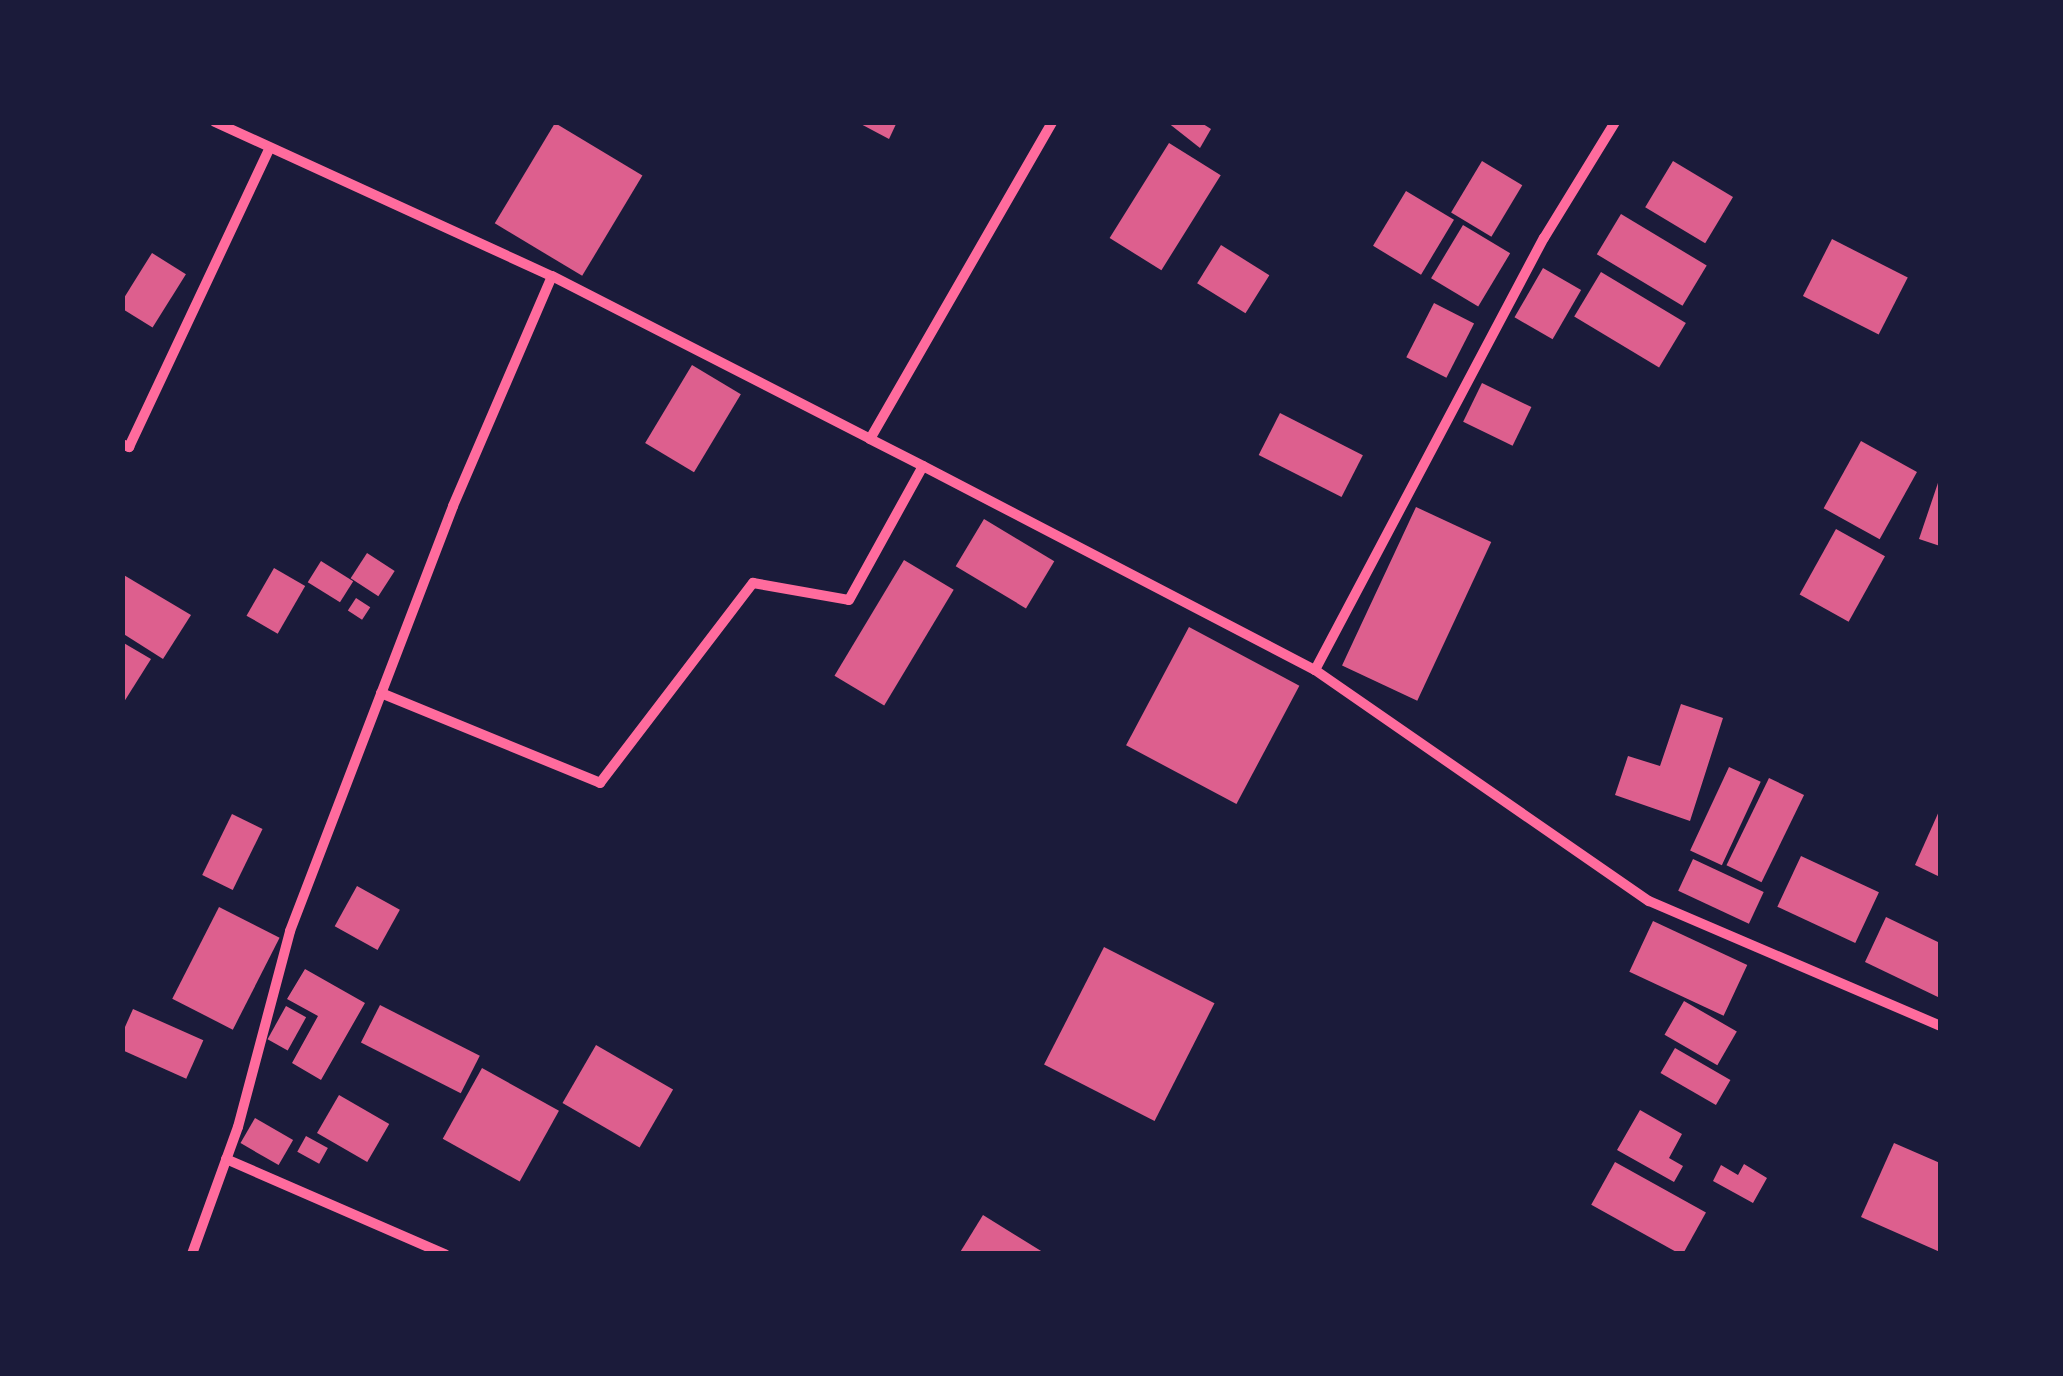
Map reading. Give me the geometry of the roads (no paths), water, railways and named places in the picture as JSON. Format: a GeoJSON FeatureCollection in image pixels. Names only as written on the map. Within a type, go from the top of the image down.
{"type":"FeatureCollection","features":[{"type":"Feature","properties":{"kind":"street"},"geometry":{"type":"LineString","coordinates":[[215,122],[269,150],[552,276],[1315,670],[1648,900],[1940,1026]]}},
{"type":"Feature","properties":{"kind":"street"},"geometry":{"type":"LineString","coordinates":[[870,439],[1052,122]]}},
{"type":"Feature","properties":{"kind":"street"},"geometry":{"type":"LineString","coordinates":[[1315,670],[1544,238],[1616,122]]}},
{"type":"Feature","properties":{"kind":"street"},"geometry":{"type":"LineString","coordinates":[[122,444],[129,447],[269,150]]}},
{"type":"Feature","properties":{"kind":"street"},"geometry":{"type":"LineString","coordinates":[[192,1254],[226,1159],[290,931],[552,276]]}},
{"type":"Feature","properties":{"kind":"street"},"geometry":{"type":"LineString","coordinates":[[382,693],[600,784],[753,584],[848,600],[923,466]]}},
{"type":"Feature","properties":{"kind":"street"},"geometry":{"type":"LineString","coordinates":[[226,1159],[446,1254]]}}]}
